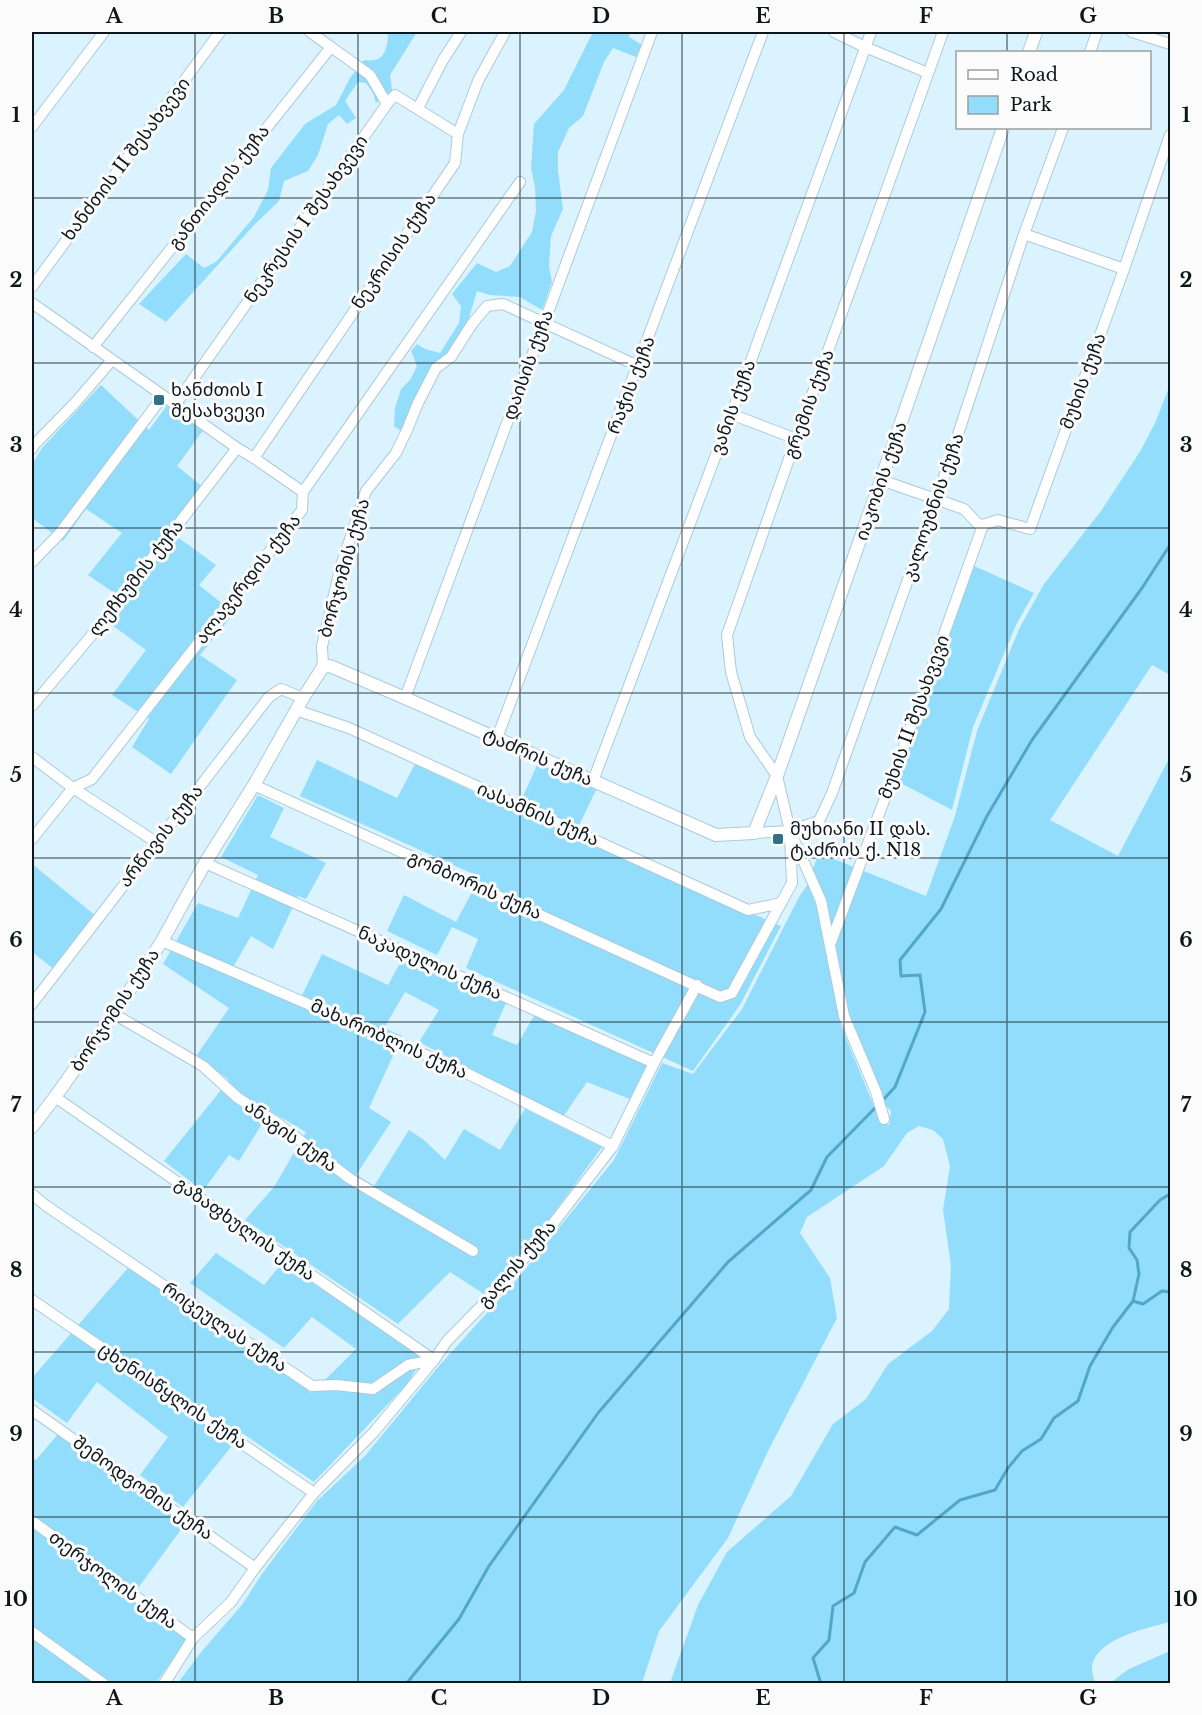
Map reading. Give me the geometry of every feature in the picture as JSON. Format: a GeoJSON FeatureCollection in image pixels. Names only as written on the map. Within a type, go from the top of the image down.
{"type":"FeatureCollection","features":[{"type":"Feature","properties":{"kind":"street"},"geometry":{"type":"LineString","coordinates":[[32,127],[104,32]]}},
{"type":"Feature","properties":{"kind":"street","name":"ხანძთის II შესახვევი"},"geometry":{"type":"LineString","coordinates":[[32,287],[220,32]]}},
{"type":"Feature","properties":{"kind":"street"},"geometry":{"type":"LineString","coordinates":[[310,32],[370,75],[387,104],[395,95],[458,134]]}},
{"type":"Feature","properties":{"kind":"street"},"geometry":{"type":"LineString","coordinates":[[418,108],[443,60],[461,32]]}},
{"type":"Feature","properties":{"kind":"street","name":"ნეკრისის ქუჩა"},"geometry":{"type":"LineString","coordinates":[[254,458],[455,163],[458,134],[478,81],[505,32]]}},
{"type":"Feature","properties":{"kind":"street","name":"დაისის ქუჩა"},"geometry":{"type":"LineString","coordinates":[[405,698],[652,32]]}},
{"type":"Feature","properties":{"kind":"street","name":"რაჭის ქუჩა"},"geometry":{"type":"LineString","coordinates":[[497,738],[763,32]]}},
{"type":"Feature","properties":{"kind":"street"},"geometry":{"type":"LineString","coordinates":[[834,32],[928,73]]}},
{"type":"Feature","properties":{"kind":"street","name":"ვანის ქუჩა"},"geometry":{"type":"LineString","coordinates":[[593,781],[871,32]]}},
{"type":"Feature","properties":{"kind":"street","name":"გრემის ქუჩა"},"geometry":{"type":"LineString","coordinates":[[777,776],[750,737],[731,672],[727,635],[943,32]]}},
{"type":"Feature","properties":{"kind":"street"},"geometry":{"type":"LineString","coordinates":[[1029,51],[1036,32]]}},
{"type":"Feature","properties":{"kind":"street"},"geometry":{"type":"LineString","coordinates":[[1090,51],[1097,32]]}},
{"type":"Feature","properties":{"kind":"street"},"geometry":{"type":"LineString","coordinates":[[1132,32],[1170,44]]}},
{"type":"Feature","properties":{"kind":"street","name":"განთიადის ქუჩა"},"geometry":{"type":"LineString","coordinates":[[93,347],[331,46]]}},
{"type":"Feature","properties":{"kind":"street","name":"ნეკრესის I შესახვევი"},"geometry":{"type":"LineString","coordinates":[[175,405],[387,104]]}},
{"type":"Feature","properties":{"kind":"street","name":"იაკობის ქუჩა"},"geometry":{"type":"LineString","coordinates":[[754,833],[777,776],[1003,129]]}},
{"type":"Feature","properties":{"kind":"street","name":"კალოუბნის ქუჩა"},"geometry":{"type":"LineString","coordinates":[[754,833],[790,831],[819,821],[828,802],[936,498],[1024,234],[1063,129]]}},
{"type":"Feature","properties":{"kind":"street","name":"მუხის ქუჩა"},"geometry":{"type":"LineString","coordinates":[[983,525],[998,520],[1030,529],[1170,135]]}},
{"type":"Feature","properties":{"kind":"street","name":"ალავერდის ქუჩა"},"geometry":{"type":"LineString","coordinates":[[32,839],[73,788],[92,779],[302,510],[303,492],[520,182]]}},
{"type":"Feature","properties":{"kind":"street"},"geometry":{"type":"LineString","coordinates":[[1024,234],[1124,269]]}},
{"type":"Feature","properties":{"kind":"street"},"geometry":{"type":"LineString","coordinates":[[32,303],[175,405],[303,492]]}},
{"type":"Feature","properties":{"kind":"street","name":"ბორჯომის ქუჩა"},"geometry":{"type":"LineString","coordinates":[[32,1127],[114,1014],[162,940],[205,863],[323,667],[322,646],[338,580],[366,490],[396,453],[436,368],[451,357],[472,324],[487,306],[503,304],[638,366]]}},
{"type":"Feature","properties":{"kind":"street"},"geometry":{"type":"LineString","coordinates":[[32,449],[112,360]]}},
{"type":"Feature","properties":{"kind":"street"},"geometry":{"type":"LineString","coordinates":[[32,562],[60,533],[163,396]]}},
{"type":"Feature","properties":{"kind":"street"},"geometry":{"type":"LineString","coordinates":[[731,414],[796,439]]}},
{"type":"Feature","properties":{"kind":"street","name":"ლეჩხუმის ქუჩა"},"geometry":{"type":"LineString","coordinates":[[32,706],[102,623],[237,448]]}},
{"type":"Feature","properties":{"kind":"street"},"geometry":{"type":"LineString","coordinates":[[881,480],[964,509],[978,524],[983,525]]}},
{"type":"Feature","properties":{"kind":"street","name":"მუხის II შესახვევი"},"geometry":{"type":"LineString","coordinates":[[831,942],[983,525]]}},
{"type":"Feature","properties":{"kind":"street","name":"ტაძრის ქუჩა"},"geometry":{"type":"LineString","coordinates":[[323,667],[330,666],[405,698],[716,835],[754,833]]}},
{"type":"Feature","properties":{"kind":"street","name":"არწივის ქუჩა"},"geometry":{"type":"LineString","coordinates":[[32,1004],[269,697],[281,689],[303,698]]}},
{"type":"Feature","properties":{"kind":"street","name":"იასამნის ქუჩა"},"geometry":{"type":"LineString","coordinates":[[296,710],[349,728],[748,910],[781,903]]}},
{"type":"Feature","properties":{"kind":"street"},"geometry":{"type":"LineString","coordinates":[[32,757],[73,788],[156,842]]}},
{"type":"Feature","properties":{"kind":"street"},"geometry":{"type":"LineString","coordinates":[[777,776],[790,831],[821,901],[844,1016],[876,1092],[884,1119]]}},
{"type":"Feature","properties":{"kind":"street","name":"გომბორის ქუჩა"},"geometry":{"type":"LineString","coordinates":[[254,785],[697,985]]}},
{"type":"Feature","properties":{"kind":"street"},"geometry":{"type":"LineString","coordinates":[[697,985],[720,997],[732,993],[792,883],[790,831]]}},
{"type":"Feature","properties":{"kind":"street","name":"ნაკადულის ქუჩა"},"geometry":{"type":"LineString","coordinates":[[205,863],[654,1063]]}},
{"type":"Feature","properties":{"kind":"street","name":"მახარობლის ქუჩა"},"geometry":{"type":"LineString","coordinates":[[162,940],[458,1069],[613,1146]]}},
{"type":"Feature","properties":{"kind":"street","name":"გალის ქუჩა"},"geometry":{"type":"LineString","coordinates":[[164,1683],[193,1638],[231,1602],[314,1493],[374,1432],[447,1341],[498,1289],[548,1230],[613,1146],[654,1063],[697,985]]}},
{"type":"Feature","properties":{"kind":"street","name":"ანაგის ქუჩა"},"geometry":{"type":"LineString","coordinates":[[114,1014],[203,1066],[238,1098],[276,1122],[349,1178],[473,1251]]}},
{"type":"Feature","properties":{"kind":"street","name":"გაზაფხულის ქუჩა"},"geometry":{"type":"LineString","coordinates":[[55,1097],[434,1360]]}},
{"type":"Feature","properties":{"kind":"street","name":"რიცეულას ქუჩა"},"geometry":{"type":"LineString","coordinates":[[32,1194],[312,1386],[336,1385],[373,1389],[408,1365],[434,1360]]}},
{"type":"Feature","properties":{"kind":"street","name":"ცხენისწყლის ქუჩა"},"geometry":{"type":"LineString","coordinates":[[32,1299],[314,1493]]}},
{"type":"Feature","properties":{"kind":"street","name":"შემოდგომის ქუჩა"},"geometry":{"type":"LineString","coordinates":[[32,1410],[255,1568]]}},
{"type":"Feature","properties":{"kind":"street","name":"თერჯოლის ქუჩა"},"geometry":{"type":"LineString","coordinates":[[32,1521],[193,1638]]}},
{"type":"Feature","properties":{"kind":"street"},"geometry":{"type":"LineString","coordinates":[[32,1632],[104,1683]]}},
{"type":"Feature","properties":{"kind":"green space"},"geometry":{"type":"Polygon","coordinates":[[[385,32],[417,32],[390,75],[392,90],[376,103],[366,83],[358,82],[345,101],[356,118],[347,124],[339,115],[328,124],[318,155],[308,171],[284,181],[279,201],[255,224],[166,322],[139,304],[186,254],[204,268],[216,262],[254,217],[268,190],[271,168],[305,124],[336,105],[350,78],[364,60],[376,60],[383,55],[388,35],[385,32]]]}},
{"type":"Feature","properties":{"kind":"green space"},"geometry":{"type":"Polygon","coordinates":[[[593,32],[630,32],[629,37],[642,45],[636,57],[613,48],[604,62],[583,116],[569,128],[558,152],[563,209],[551,236],[549,266],[552,282],[542,310],[520,297],[490,295],[477,291],[466,328],[446,356],[432,364],[401,431],[394,426],[395,408],[401,389],[410,380],[417,366],[411,351],[417,344],[440,353],[459,323],[461,306],[452,294],[477,263],[496,272],[510,266],[532,232],[536,211],[531,168],[534,124],[564,90],[593,32]]]}},
{"type":"Feature","properties":{"kind":"green space"},"geometry":{"type":"Polygon","coordinates":[[[101,385],[149,430],[168,404],[204,429],[177,466],[209,492],[176,536],[216,565],[199,585],[234,613],[200,655],[237,680],[171,774],[132,747],[149,719],[112,695],[146,650],[108,622],[126,601],[88,575],[122,533],[86,509],[63,541],[32,518],[32,465],[42,448],[101,385]]]}},
{"type":"Feature","properties":{"kind":"green space"},"geometry":{"type":"Polygon","coordinates":[[[1170,385],[1170,675],[1152,665],[1050,820],[1118,856],[1170,757],[1170,1622],[1123,1636],[1101,1650],[1092,1669],[1095,1683],[670,1683],[698,1605],[727,1552],[791,1496],[833,1424],[866,1399],[888,1364],[932,1331],[949,1309],[951,1265],[943,1210],[950,1166],[943,1139],[933,1130],[919,1126],[907,1133],[884,1166],[807,1217],[800,1233],[830,1278],[837,1318],[768,1451],[728,1538],[659,1631],[642,1683],[177,1684],[242,1605],[262,1574],[317,1501],[365,1456],[439,1366],[514,1283],[614,1160],[662,1063],[693,1074],[742,1009],[799,897],[808,884],[818,911],[841,1026],[880,1121],[889,1125],[891,1111],[885,1105],[849,1013],[827,901],[812,871],[819,853],[926,896],[955,816],[977,731],[1020,627],[1044,584],[1101,511],[1141,450],[1170,385]]]}},
{"type":"Feature","properties":{"kind":"green space"},"geometry":{"type":"Polygon","coordinates":[[[972,565],[1034,593],[1016,625],[973,727],[952,810],[895,780],[972,565]]]}},
{"type":"Feature","properties":{"kind":"green space"},"geometry":{"type":"Polygon","coordinates":[[[317,760],[397,798],[415,764],[516,812],[538,763],[596,790],[574,836],[781,926],[740,1005],[693,1071],[466,968],[478,939],[452,927],[437,955],[387,931],[404,895],[456,922],[480,877],[300,796],[317,760]]]}},
{"type":"Feature","properties":{"kind":"green space"},"geometry":{"type":"Polygon","coordinates":[[[258,795],[284,808],[270,837],[326,863],[306,899],[298,896],[273,949],[251,936],[229,974],[298,1004],[322,954],[388,985],[404,956],[506,1003],[492,1035],[517,1045],[535,1014],[648,1065],[630,1099],[587,1082],[563,1117],[419,1042],[439,1010],[405,992],[384,1028],[402,1036],[369,1108],[391,1122],[356,1175],[374,1186],[409,1130],[424,1140],[445,1160],[464,1129],[500,1150],[525,1109],[602,1147],[548,1221],[484,1294],[450,1272],[398,1324],[245,1220],[274,1187],[306,1132],[270,1111],[239,1161],[229,1155],[203,1191],[164,1161],[229,1080],[197,1055],[229,1008],[163,964],[198,903],[238,918],[258,875],[221,857],[258,795]]]}},
{"type":"Feature","properties":{"kind":"green space"},"geometry":{"type":"Polygon","coordinates":[[[32,864],[96,916],[55,970],[32,952],[32,864]]]}},
{"type":"Feature","properties":{"kind":"green space"},"geometry":{"type":"Polygon","coordinates":[[[216,1253],[264,1285],[282,1263],[424,1357],[407,1384],[314,1482],[242,1433],[183,1507],[140,1475],[168,1437],[97,1382],[67,1423],[32,1398],[32,1378],[128,1268],[312,1393],[356,1349],[312,1317],[284,1348],[190,1283],[216,1253]]]}},
{"type":"Feature","properties":{"kind":"green space"},"geometry":{"type":"Polygon","coordinates":[[[59,1433],[185,1524],[130,1599],[187,1639],[156,1683],[32,1683],[32,1458],[36,1460],[59,1433]]]}},
{"type":"Feature","properties":{"kind":"green space"},"geometry":{"type":"Polygon","coordinates":[[[1170,1651],[1170,1683],[1110,1683],[1129,1669],[1170,1651]]]}},
{"type":"Feature","properties":{"kind":"waterway"},"geometry":{"type":"LineString","coordinates":[[883,1100],[895,1087],[925,1012],[920,975],[901,976],[900,960],[941,909],[987,816],[1032,740],[1142,588],[1170,545]]}},
{"type":"Feature","properties":{"kind":"waterway"},"geometry":{"type":"LineString","coordinates":[[406,1684],[459,1619],[489,1566],[598,1413],[728,1262],[811,1190],[827,1157],[877,1106]]}},
{"type":"Feature","properties":{"kind":"waterway"},"geometry":{"type":"LineString","coordinates":[[821,1684],[813,1658],[829,1640],[833,1606],[854,1593],[865,1562],[895,1527],[917,1535],[960,1500],[995,1490],[1008,1468],[1022,1451],[1041,1439],[1054,1418],[1078,1401],[1090,1366],[1113,1327],[1133,1301],[1139,1274],[1137,1260],[1129,1248],[1130,1232],[1160,1200],[1170,1194]]}},
{"type":"Feature","properties":{"kind":"waterway"},"geometry":{"type":"LineString","coordinates":[[1133,1301],[1143,1304],[1162,1291],[1170,1292]]}},
{"type":"Feature","properties":{"kind":"place","name":"ხანძთის I შესახვევი"},"geometry":{"type":"Point","coordinates":[159,400]}},
{"type":"Feature","properties":{"kind":"place","name":"მუხიანი II დას. ტაძრის ქ. N18"},"geometry":{"type":"Point","coordinates":[778,839]}}]}
